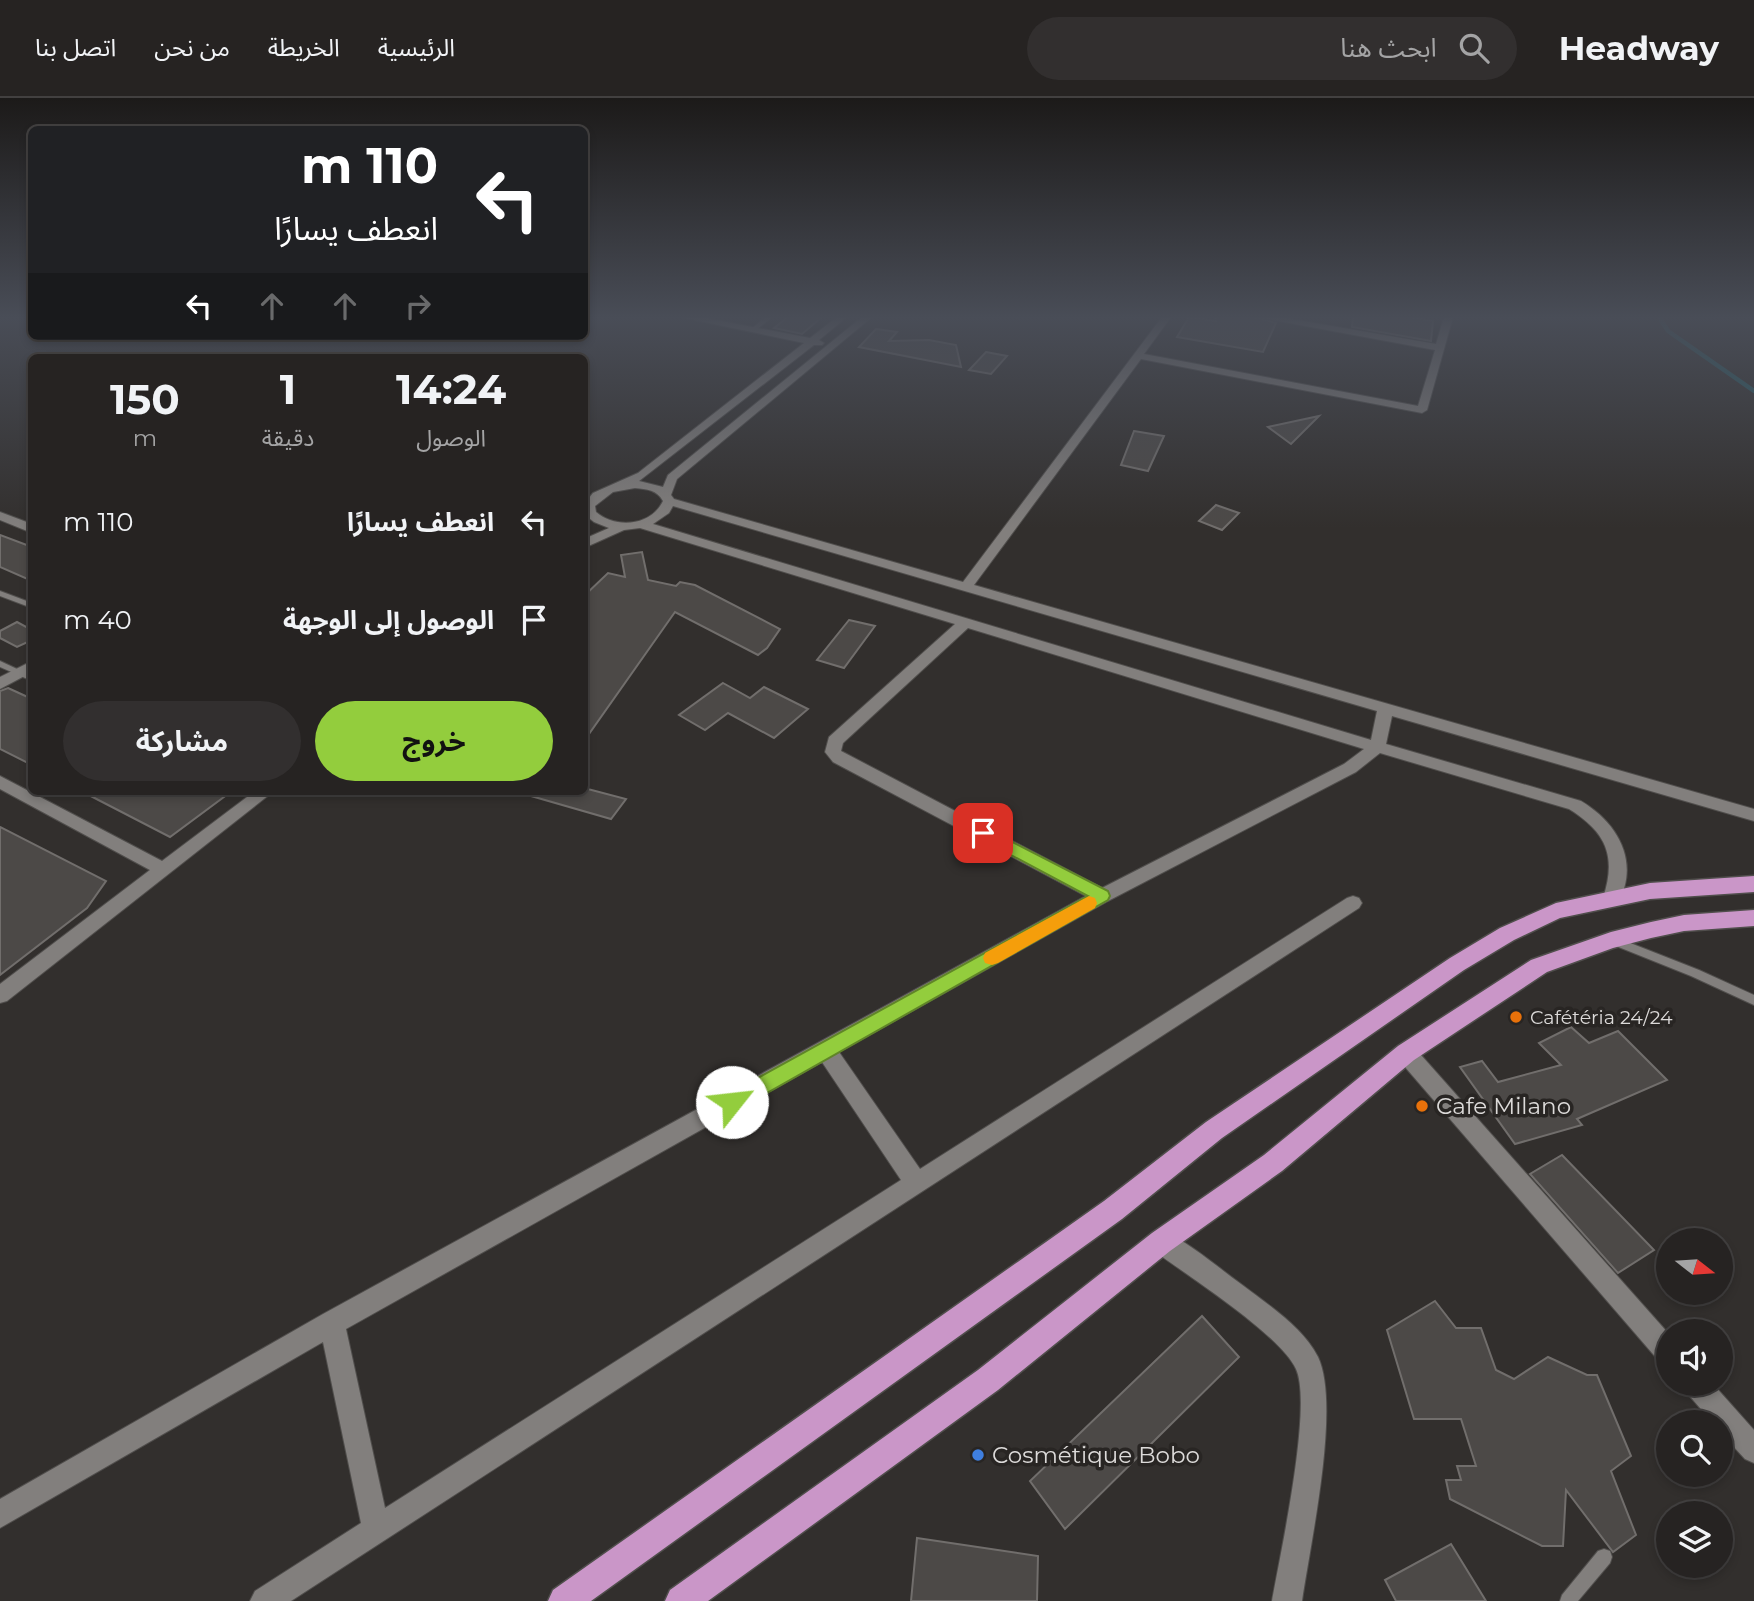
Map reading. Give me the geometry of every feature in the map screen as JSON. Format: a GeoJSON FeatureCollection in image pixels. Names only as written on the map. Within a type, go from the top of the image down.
{"type":"FeatureCollection","features":[{"type":"Feature","properties":{"kind":"highway"},"geometry":{"type":"LineString","coordinates":[[564,1601],[1113,1210],[1214,1130],[1457,964],[1507,934],[1556,911],[1650,891],[1754,884]]}},
{"type":"Feature","properties":{"kind":"highway"},"geometry":{"type":"LineString","coordinates":[[681,1601],[988,1380],[1161,1242],[1273,1163],[1406,1053],[1539,966],[1611,940],[1684,923],[1754,918]]}},
{"type":"Feature","properties":{"kind":"street"},"geometry":{"type":"LineString","coordinates":[[588,538],[593,531],[594,519],[589,506],[592,500],[642,475],[754,387]]}},
{"type":"Feature","properties":{"kind":"street"},"geometry":{"type":"LineString","coordinates":[[588,541],[600,534],[661,514],[673,477],[783,387]]}},
{"type":"Feature","properties":{"kind":"street"},"geometry":{"type":"LineString","coordinates":[[965,588],[1116,387]]}},
{"type":"Feature","properties":{"kind":"street"},"geometry":{"type":"LineString","coordinates":[[1302,387],[1422,410],[1429,387]]}},
{"type":"Feature","properties":{"kind":"street"},"geometry":{"type":"LineString","coordinates":[[622,485],[648,485],[667,497],[965,588],[1754,815]]}},
{"type":"Feature","properties":{"kind":"street"},"geometry":{"type":"LineString","coordinates":[[0,516],[28,527]]}},
{"type":"Feature","properties":{"kind":"street"},"geometry":{"type":"LineString","coordinates":[[594,519],[614,526],[633,525],[966,622],[1575,805],[1590,812],[1602,823],[1616,849],[1619,875],[1612,898]]}},
{"type":"Feature","properties":{"kind":"street"},"geometry":{"type":"LineString","coordinates":[[966,622],[835,741],[833,752],[839,758],[1102,896]]}},
{"type":"Feature","properties":{"kind":"street"},"geometry":{"type":"LineString","coordinates":[[0,684],[27,673]]}},
{"type":"Feature","properties":{"kind":"street"},"geometry":{"type":"LineString","coordinates":[[0,1514],[332,1323],[1102,896],[1350,768],[1377,747],[1385,710]]}},
{"type":"Feature","properties":{"kind":"street"},"geometry":{"type":"LineString","coordinates":[[0,782],[164,870]]}},
{"type":"Feature","properties":{"kind":"street"},"geometry":{"type":"LineString","coordinates":[[0,995],[261,795]]}},
{"type":"Feature","properties":{"kind":"street"},"geometry":{"type":"LineString","coordinates":[[265,1601],[1353,903]]}},
{"type":"Feature","properties":{"kind":"street"},"geometry":{"type":"LineString","coordinates":[[826,1051],[917,1184]]}},
{"type":"Feature","properties":{"kind":"street"},"geometry":{"type":"LineString","coordinates":[[1406,1053],[1656,1338]]}},
{"type":"Feature","properties":{"kind":"street"},"geometry":{"type":"LineString","coordinates":[[1161,1242],[1282,1333],[1297,1348],[1308,1365],[1314,1393],[1310,1447],[1287,1601]]}},
{"type":"Feature","properties":{"kind":"street"},"geometry":{"type":"LineString","coordinates":[[332,1323],[376,1529]]}},
{"type":"Feature","properties":{"kind":"street"},"geometry":{"type":"LineString","coordinates":[[1707,1396],[1754,1450]]}},
{"type":"Feature","properties":{"kind":"lane"},"geometry":{"type":"LineString","coordinates":[[0,593],[28,604]]}},
{"type":"Feature","properties":{"kind":"lane"},"geometry":{"type":"LineString","coordinates":[[0,664],[27,673]]}},
{"type":"Feature","properties":{"kind":"lane"},"geometry":{"type":"LineString","coordinates":[[1611,940],[1754,1000]]}},
{"type":"Feature","properties":{"kind":"lane"},"geometry":{"type":"LineString","coordinates":[[1568,1601],[1604,1557]]}},
{"type":"Feature","properties":{"kind":"building"},"geometry":{"type":"Polygon","coordinates":[[[1319,416],[1291,444],[1268,427],[1319,416]]]}},
{"type":"Feature","properties":{"kind":"building"},"geometry":{"type":"Polygon","coordinates":[[[1134,431],[1164,436],[1148,471],[1121,465],[1134,431]]]}},
{"type":"Feature","properties":{"kind":"building"},"geometry":{"type":"Polygon","coordinates":[[[1216,505],[1239,513],[1222,530],[1199,521],[1216,505]]]}},
{"type":"Feature","properties":{"kind":"building"},"geometry":{"type":"Polygon","coordinates":[[[0,535],[28,546],[28,579],[0,567],[0,535]]]}},
{"type":"Feature","properties":{"kind":"building"},"geometry":{"type":"Polygon","coordinates":[[[642,552],[648,580],[676,586],[680,582],[695,585],[780,629],[767,648],[758,655],[675,612],[588,735],[588,592],[608,573],[625,577],[621,555],[642,552]]]}},
{"type":"Feature","properties":{"kind":"building"},"geometry":{"type":"Polygon","coordinates":[[[849,620],[875,626],[844,668],[817,660],[849,620]]]}},
{"type":"Feature","properties":{"kind":"building"},"geometry":{"type":"Polygon","coordinates":[[[17,622],[28,628],[28,642],[17,647],[0,638],[0,631],[17,622]]]}},
{"type":"Feature","properties":{"kind":"building"},"geometry":{"type":"Polygon","coordinates":[[[723,683],[750,698],[764,687],[808,709],[774,738],[728,713],[705,730],[679,715],[723,683]]]}},
{"type":"Feature","properties":{"kind":"building"},"geometry":{"type":"Polygon","coordinates":[[[8,688],[28,697],[28,763],[0,749],[0,691],[8,688]]]}},
{"type":"Feature","properties":{"kind":"building"},"geometry":{"type":"Polygon","coordinates":[[[588,789],[626,799],[611,819],[531,796],[588,795],[588,789]]]}},
{"type":"Feature","properties":{"kind":"building"},"geometry":{"type":"Polygon","coordinates":[[[89,795],[227,795],[170,837],[89,795]]]}},
{"type":"Feature","properties":{"kind":"building"},"geometry":{"type":"Polygon","coordinates":[[[0,827],[106,881],[87,908],[0,975],[0,827]]]}},
{"type":"Feature","properties":{"kind":"building"},"geometry":{"type":"Polygon","coordinates":[[[1571,1027],[1589,1043],[1618,1031],[1667,1080],[1577,1119],[1582,1125],[1515,1144],[1460,1067],[1482,1061],[1498,1082],[1561,1065],[1539,1043],[1571,1027]]]}},
{"type":"Feature","properties":{"kind":"building"},"geometry":{"type":"Polygon","coordinates":[[[1562,1155],[1654,1250],[1618,1273],[1530,1174],[1562,1155]]]}},
{"type":"Feature","properties":{"kind":"building"},"geometry":{"type":"Polygon","coordinates":[[[1435,1301],[1456,1328],[1481,1328],[1496,1370],[1514,1379],[1548,1357],[1587,1375],[1597,1375],[1631,1456],[1611,1471],[1636,1535],[1613,1552],[1566,1490],[1563,1546],[1542,1546],[1450,1499],[1446,1480],[1461,1480],[1457,1466],[1476,1466],[1461,1419],[1414,1419],[1387,1330],[1435,1301]]]}},
{"type":"Feature","properties":{"kind":"building"},"geometry":{"type":"Polygon","coordinates":[[[1202,1316],[1239,1357],[1065,1529],[1030,1481],[1202,1316]]]}},
{"type":"Feature","properties":{"kind":"building"},"geometry":{"type":"Polygon","coordinates":[[[917,1538],[1038,1556],[1037,1601],[911,1601],[917,1538]]]}},
{"type":"Feature","properties":{"kind":"building"},"geometry":{"type":"Polygon","coordinates":[[[1451,1544],[1486,1601],[1396,1601],[1385,1580],[1451,1544]]]}},
{"type":"Feature","properties":{"kind":"waterway"},"geometry":{"type":"LineString","coordinates":[[1748,387],[1754,391]]}},
{"type":"Feature","properties":{"kind":"slow traffic"},"geometry":{"type":"LineString","coordinates":[[992,958],[1089,903]]}},
{"type":"Feature","properties":{"kind":"place","name":"Cafétéria 24/24"},"geometry":{"type":"Point","coordinates":[1516,1017]}},
{"type":"Feature","properties":{"kind":"place","name":"Cafe Milano"},"geometry":{"type":"Point","coordinates":[1422,1106]}},
{"type":"Feature","properties":{"kind":"place","name":"Cosmétique Bobo"},"geometry":{"type":"Point","coordinates":[978,1455]}},
{"type":"Feature","properties":{"kind":"route"},"geometry":{"type":"LineString","coordinates":[[732,1102],[1102,896],[983,833]]}}]}
